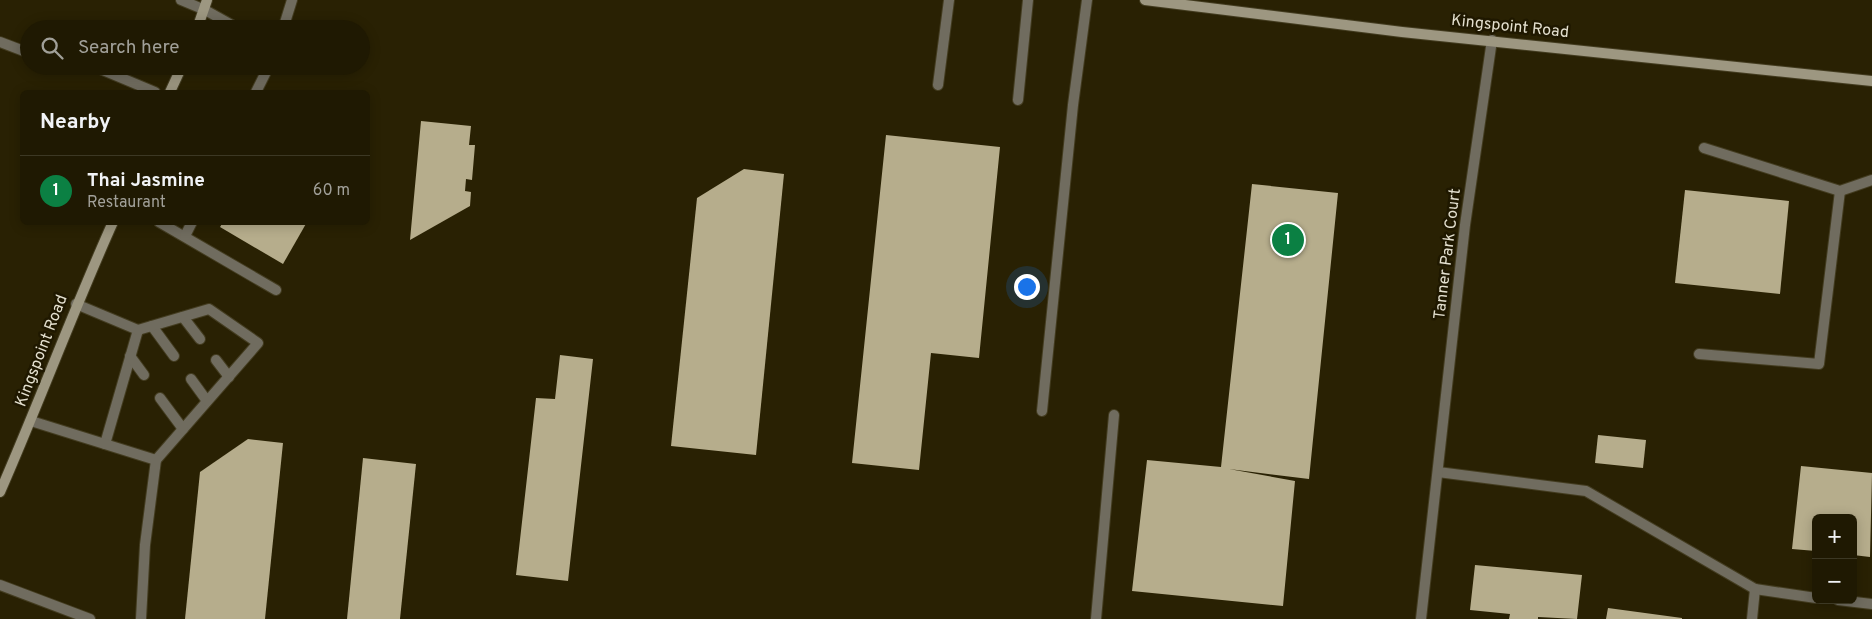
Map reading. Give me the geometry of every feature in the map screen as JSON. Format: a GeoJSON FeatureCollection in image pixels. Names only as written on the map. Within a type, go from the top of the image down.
{"type":"FeatureCollection","features":[{"type":"Feature","properties":{"kind":"street"},"geometry":{"type":"LineString","coordinates":[[181,0],[206,5],[227,20]]}},
{"type":"Feature","properties":{"kind":"street"},"geometry":{"type":"LineString","coordinates":[[286,20],[292,0]]}},
{"type":"Feature","properties":{"kind":"street"},"geometry":{"type":"LineString","coordinates":[[938,85],[949,0]]}},
{"type":"Feature","properties":{"kind":"street"},"geometry":{"type":"LineString","coordinates":[[1018,100],[1028,0]]}},
{"type":"Feature","properties":{"kind":"street"},"geometry":{"type":"LineString","coordinates":[[1042,412],[1073,105],[1087,0]]}},
{"type":"Feature","properties":{"kind":"street","name":"Kingspoint Road"},"geometry":{"type":"LineString","coordinates":[[1145,0],[1169,1],[1402,32],[1872,81]]}},
{"type":"Feature","properties":{"kind":"street"},"geometry":{"type":"LineString","coordinates":[[201,20],[206,5]]}},
{"type":"Feature","properties":{"kind":"street","name":"Tanner Park Court"},"geometry":{"type":"LineString","coordinates":[[1421,619],[1466,225],[1492,40]]}},
{"type":"Feature","properties":{"kind":"street"},"geometry":{"type":"LineString","coordinates":[[0,42],[20,50]]}},
{"type":"Feature","properties":{"kind":"street"},"geometry":{"type":"LineString","coordinates":[[114,75],[150,90]]}},
{"type":"Feature","properties":{"kind":"street"},"geometry":{"type":"LineString","coordinates":[[171,90],[178,75]]}},
{"type":"Feature","properties":{"kind":"street"},"geometry":{"type":"LineString","coordinates":[[257,90],[264,75]]}},
{"type":"Feature","properties":{"kind":"street"},"geometry":{"type":"LineString","coordinates":[[1704,148],[1840,191],[1872,180]]}},
{"type":"Feature","properties":{"kind":"street"},"geometry":{"type":"LineString","coordinates":[[1699,354],[1819,364],[1840,191]]}},
{"type":"Feature","properties":{"kind":"street","name":"Kingspoint Road"},"geometry":{"type":"LineString","coordinates":[[0,492],[31,421],[76,304],[112,225]]}},
{"type":"Feature","properties":{"kind":"street"},"geometry":{"type":"LineString","coordinates":[[165,225],[276,290]]}},
{"type":"Feature","properties":{"kind":"street"},"geometry":{"type":"LineString","coordinates":[[185,236],[190,225]]}},
{"type":"Feature","properties":{"kind":"street"},"geometry":{"type":"LineString","coordinates":[[76,304],[138,330],[209,309],[258,343],[156,460],[145,545],[140,619]]}},
{"type":"Feature","properties":{"kind":"street"},"geometry":{"type":"LineString","coordinates":[[183,317],[200,339]]}},
{"type":"Feature","properties":{"kind":"street"},"geometry":{"type":"LineString","coordinates":[[152,326],[174,356]]}},
{"type":"Feature","properties":{"kind":"street"},"geometry":{"type":"LineString","coordinates":[[105,444],[138,330]]}},
{"type":"Feature","properties":{"kind":"street"},"geometry":{"type":"LineString","coordinates":[[130,356],[144,376]]}},
{"type":"Feature","properties":{"kind":"street"},"geometry":{"type":"LineString","coordinates":[[216,360],[229,377]]}},
{"type":"Feature","properties":{"kind":"street"},"geometry":{"type":"LineString","coordinates":[[190,379],[207,402]]}},
{"type":"Feature","properties":{"kind":"street"},"geometry":{"type":"LineString","coordinates":[[160,398],[183,429]]}},
{"type":"Feature","properties":{"kind":"street"},"geometry":{"type":"LineString","coordinates":[[1096,619],[1114,416]]}},
{"type":"Feature","properties":{"kind":"street"},"geometry":{"type":"LineString","coordinates":[[31,421],[156,460]]}},
{"type":"Feature","properties":{"kind":"street"},"geometry":{"type":"LineString","coordinates":[[1438,472],[1586,491],[1755,589],[1812,597]]}},
{"type":"Feature","properties":{"kind":"street"},"geometry":{"type":"LineString","coordinates":[[0,586],[90,619]]}},
{"type":"Feature","properties":{"kind":"street"},"geometry":{"type":"LineString","coordinates":[[1752,619],[1755,589]]}},
{"type":"Feature","properties":{"kind":"street"},"geometry":{"type":"LineString","coordinates":[[1857,602],[1872,604]]}},
{"type":"Feature","properties":{"kind":"building"},"geometry":{"type":"Polygon","coordinates":[[[421,121],[471,126],[469,145],[475,145],[472,180],[466,179],[465,191],[471,192],[470,206],[410,240],[421,121]]]}},
{"type":"Feature","properties":{"kind":"building"},"geometry":{"type":"Polygon","coordinates":[[[886,135],[1000,147],[979,358],[931,353],[919,470],[852,463],[886,135]]]}},
{"type":"Feature","properties":{"kind":"building"},"geometry":{"type":"Polygon","coordinates":[[[744,169],[784,174],[756,455],[671,446],[697,198],[744,169]]]}},
{"type":"Feature","properties":{"kind":"building"},"geometry":{"type":"Polygon","coordinates":[[[1252,184],[1338,193],[1309,479],[1229,469],[1295,481],[1283,606],[1132,591],[1147,460],[1221,467],[1252,184]]]}},
{"type":"Feature","properties":{"kind":"building"},"geometry":{"type":"Polygon","coordinates":[[[1685,190],[1789,201],[1780,294],[1675,283],[1685,190]]]}},
{"type":"Feature","properties":{"kind":"building"},"geometry":{"type":"Polygon","coordinates":[[[221,225],[305,225],[283,264],[220,227],[221,225]]]}},
{"type":"Feature","properties":{"kind":"building"},"geometry":{"type":"Polygon","coordinates":[[[560,355],[593,359],[568,581],[516,575],[536,398],[555,399],[560,355]]]}},
{"type":"Feature","properties":{"kind":"building"},"geometry":{"type":"Polygon","coordinates":[[[1598,435],[1646,440],[1643,468],[1595,463],[1598,435]]]}},
{"type":"Feature","properties":{"kind":"building"},"geometry":{"type":"Polygon","coordinates":[[[248,439],[283,443],[265,619],[185,619],[200,472],[248,439]]]}},
{"type":"Feature","properties":{"kind":"building"},"geometry":{"type":"Polygon","coordinates":[[[363,458],[416,464],[400,619],[347,619],[363,458]]]}},
{"type":"Feature","properties":{"kind":"building"},"geometry":{"type":"Polygon","coordinates":[[[1801,466],[1872,473],[1870,557],[1857,555],[1857,514],[1812,514],[1812,551],[1792,549],[1801,466]]]}},
{"type":"Feature","properties":{"kind":"building"},"geometry":{"type":"Polygon","coordinates":[[[1475,565],[1582,575],[1577,619],[1538,617],[1538,619],[1509,619],[1510,614],[1470,610],[1475,565]]]}},
{"type":"Feature","properties":{"kind":"building"},"geometry":{"type":"Polygon","coordinates":[[[1608,608],[1682,618],[1682,619],[1606,619],[1608,608]]]}},
{"type":"Feature","properties":{"kind":"place","name":"Thai Jasmine"},"geometry":{"type":"Point","coordinates":[1288,240]}}]}
